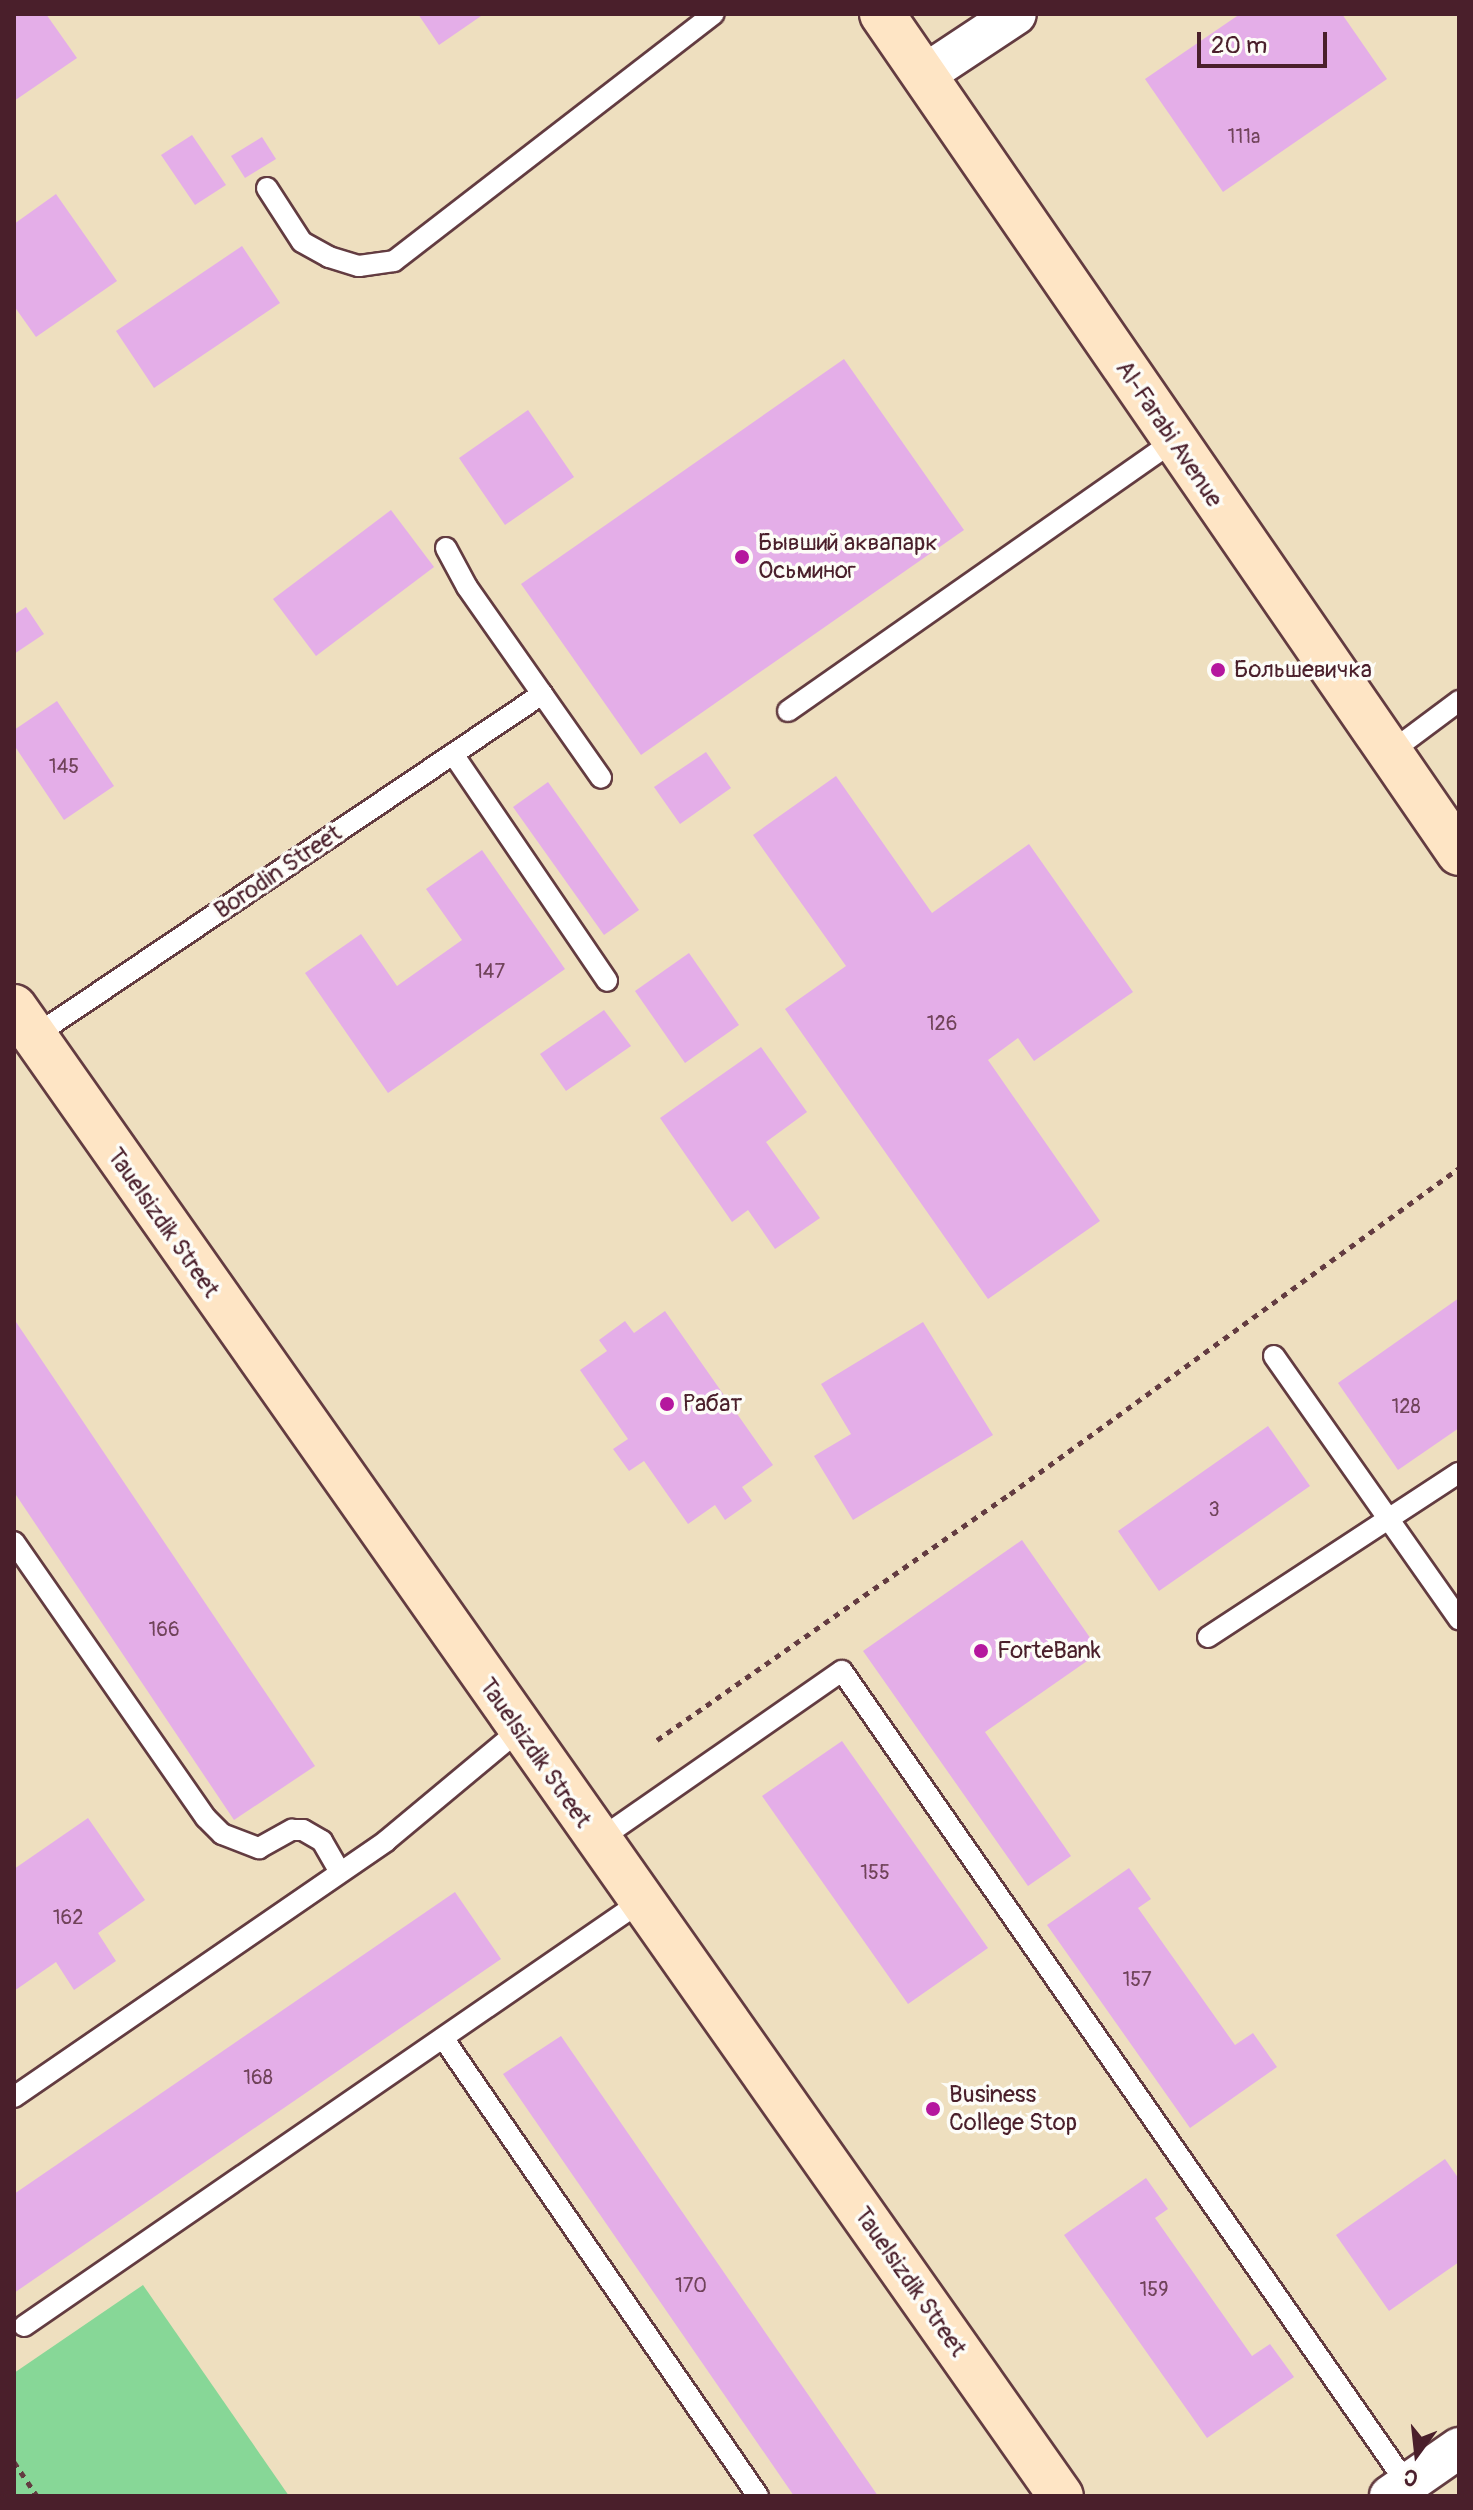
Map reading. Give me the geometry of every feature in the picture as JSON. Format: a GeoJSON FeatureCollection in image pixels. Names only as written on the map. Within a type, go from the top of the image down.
{"type":"FeatureCollection","features":[{"type":"Feature","properties":{"kind":"main road","name":"Al-Farabi Avenue"},"geometry":{"type":"LineString","coordinates":[[882,14],[1388,754],[1459,853]]}},
{"type":"Feature","properties":{"kind":"main road","name":"Tauelsіzdіk Street"},"geometry":{"type":"LineString","coordinates":[[20,1031],[1061,2496]]}},
{"type":"Feature","properties":{"kind":"street"},"geometry":{"type":"LineString","coordinates":[[924,75],[1016,14]]}},
{"type":"Feature","properties":{"kind":"street"},"geometry":{"type":"LineString","coordinates":[[1398,2490],[1459,2448]]}},
{"type":"Feature","properties":{"kind":"lane"},"geometry":{"type":"LineString","coordinates":[[267,188],[302,242],[329,257],[359,266],[394,261],[714,14]]}},
{"type":"Feature","properties":{"kind":"lane"},"geometry":{"type":"LineString","coordinates":[[788,711],[1174,441]]}},
{"type":"Feature","properties":{"kind":"lane"},"geometry":{"type":"LineString","coordinates":[[446,548],[601,778]]}},
{"type":"Feature","properties":{"kind":"lane","name":"Borodin Street"},"geometry":{"type":"LineString","coordinates":[[20,1031],[542,694]]}},
{"type":"Feature","properties":{"kind":"lane"},"geometry":{"type":"LineString","coordinates":[[1388,754],[1459,701]]}},
{"type":"Feature","properties":{"kind":"lane"},"geometry":{"type":"LineString","coordinates":[[453,754],[607,981]]}},
{"type":"Feature","properties":{"kind":"lane"},"geometry":{"type":"LineString","coordinates":[[1274,1356],[1459,1619]]}},
{"type":"Feature","properties":{"kind":"lane"},"geometry":{"type":"LineString","coordinates":[[1208,1637],[1459,1473]]}},
{"type":"Feature","properties":{"kind":"lane"},"geometry":{"type":"LineString","coordinates":[[14,1542],[206,1818],[222,1834],[259,1848],[292,1830],[303,1830],[322,1841],[340,1872]]}},
{"type":"Feature","properties":{"kind":"lane"},"geometry":{"type":"LineString","coordinates":[[597,1841],[842,1671],[1398,2490]]}},
{"type":"Feature","properties":{"kind":"lane"},"geometry":{"type":"LineString","coordinates":[[14,2097],[340,1872],[519,1730]]}},
{"type":"Feature","properties":{"kind":"lane"},"geometry":{"type":"LineString","coordinates":[[24,2326],[640,1902]]}},
{"type":"Feature","properties":{"kind":"lane"},"geometry":{"type":"LineString","coordinates":[[443,2038],[758,2496]]}},
{"type":"Feature","properties":{"kind":"path"},"geometry":{"type":"LineString","coordinates":[[657,1740],[1010,1494],[1459,1168]]}},
{"type":"Feature","properties":{"kind":"path"},"geometry":{"type":"LineString","coordinates":[[14,2462],[37,2496]]}},
{"type":"Feature","properties":{"kind":"green space"},"geometry":{"type":"Polygon","coordinates":[[[143,2285],[289,2496],[14,2496],[14,2373],[143,2285]]]}},
{"type":"Feature","properties":{"kind":"building"},"geometry":{"type":"Polygon","coordinates":[[[14,14],[46,14],[77,58],[14,101],[14,14]]]}},
{"type":"Feature","properties":{"kind":"building"},"geometry":{"type":"Polygon","coordinates":[[[418,14],[484,14],[439,45],[418,14]]]}},
{"type":"Feature","properties":{"kind":"building"},"geometry":{"type":"Polygon","coordinates":[[[1240,14],[1342,14],[1387,79],[1223,192],[1145,79],[1240,14]]]}},
{"type":"Feature","properties":{"kind":"building"},"geometry":{"type":"Polygon","coordinates":[[[192,135],[226,185],[195,205],[161,155],[192,135]]]}},
{"type":"Feature","properties":{"kind":"building"},"geometry":{"type":"Polygon","coordinates":[[[262,137],[276,159],[245,178],[231,156],[262,137]]]}},
{"type":"Feature","properties":{"kind":"building"},"geometry":{"type":"Polygon","coordinates":[[[56,194],[117,281],[36,337],[14,306],[14,224],[56,194]]]}},
{"type":"Feature","properties":{"kind":"building"},"geometry":{"type":"Polygon","coordinates":[[[242,246],[280,303],[154,388],[116,331],[242,246]]]}},
{"type":"Feature","properties":{"kind":"building","name":"Бывший аквапарк Осьминог"},"geometry":{"type":"Polygon","coordinates":[[[844,359],[964,530],[641,755],[521,584],[844,359]]]}},
{"type":"Feature","properties":{"kind":"building"},"geometry":{"type":"Polygon","coordinates":[[[528,410],[574,477],[505,525],[459,458],[528,410]]]}},
{"type":"Feature","properties":{"kind":"building"},"geometry":{"type":"Polygon","coordinates":[[[391,510],[434,567],[316,656],[273,599],[391,510]]]}},
{"type":"Feature","properties":{"kind":"building"},"geometry":{"type":"Polygon","coordinates":[[[26,607],[44,634],[14,654],[14,615],[26,607]]]}},
{"type":"Feature","properties":{"kind":"building"},"geometry":{"type":"Polygon","coordinates":[[[57,701],[114,786],[64,820],[14,745],[14,730],[57,701]]]}},
{"type":"Feature","properties":{"kind":"building"},"geometry":{"type":"Polygon","coordinates":[[[706,752],[731,788],[680,824],[654,787],[706,752]]]}},
{"type":"Feature","properties":{"kind":"building"},"geometry":{"type":"Polygon","coordinates":[[[836,776],[932,913],[1029,844],[1133,992],[1034,1061],[1018,1038],[988,1060],[1100,1221],[988,1299],[785,1009],[846,966],[753,835],[836,776]]]}},
{"type":"Feature","properties":{"kind":"building"},"geometry":{"type":"Polygon","coordinates":[[[548,782],[639,910],[604,935],[513,807],[548,782]]]}},
{"type":"Feature","properties":{"kind":"building"},"geometry":{"type":"Polygon","coordinates":[[[482,850],[565,969],[388,1093],[305,973],[361,934],[397,986],[462,940],[426,889],[482,850]]]}},
{"type":"Feature","properties":{"kind":"building"},"geometry":{"type":"Polygon","coordinates":[[[689,953],[739,1025],[685,1063],[635,991],[689,953]]]}},
{"type":"Feature","properties":{"kind":"building"},"geometry":{"type":"Polygon","coordinates":[[[604,1010],[631,1046],[566,1091],[540,1054],[604,1010]]]}},
{"type":"Feature","properties":{"kind":"building"},"geometry":{"type":"Polygon","coordinates":[[[761,1047],[807,1112],[766,1142],[820,1218],[775,1249],[748,1210],[732,1222],[660,1118],[761,1047]]]}},
{"type":"Feature","properties":{"kind":"building"},"geometry":{"type":"Polygon","coordinates":[[[1459,1298],[1459,1428],[1398,1470],[1338,1383],[1459,1298]]]}},
{"type":"Feature","properties":{"kind":"building","name":"Рабат"},"geometry":{"type":"Polygon","coordinates":[[[665,1311],[773,1465],[742,1487],[752,1501],[725,1520],[715,1505],[688,1524],[644,1461],[629,1471],[613,1449],[628,1439],[580,1370],[607,1351],[599,1340],[625,1321],[634,1333],[665,1311]]]}},
{"type":"Feature","properties":{"kind":"building"},"geometry":{"type":"Polygon","coordinates":[[[14,1319],[315,1766],[234,1820],[14,1492],[14,1319]]]}},
{"type":"Feature","properties":{"kind":"building"},"geometry":{"type":"Polygon","coordinates":[[[923,1322],[993,1435],[853,1520],[814,1456],[851,1434],[821,1384],[923,1322]]]}},
{"type":"Feature","properties":{"kind":"building"},"geometry":{"type":"Polygon","coordinates":[[[1268,1426],[1310,1486],[1159,1591],[1118,1531],[1268,1426]]]}},
{"type":"Feature","properties":{"kind":"building","name":"ForteBank"},"geometry":{"type":"Polygon","coordinates":[[[1022,1540],[1100,1652],[985,1732],[1071,1856],[1028,1886],[863,1651],[1022,1540]]]}},
{"type":"Feature","properties":{"kind":"building"},"geometry":{"type":"Polygon","coordinates":[[[842,1741],[988,1948],[908,2004],[762,1796],[842,1741]]]}},
{"type":"Feature","properties":{"kind":"building"},"geometry":{"type":"Polygon","coordinates":[[[88,1818],[145,1900],[98,1933],[116,1961],[74,1990],[56,1962],[14,1991],[14,1869],[88,1818]]]}},
{"type":"Feature","properties":{"kind":"building"},"geometry":{"type":"Polygon","coordinates":[[[1129,1868],[1151,1899],[1138,1908],[1235,2045],[1253,2033],[1277,2067],[1190,2128],[1047,1925],[1129,1868]]]}},
{"type":"Feature","properties":{"kind":"building"},"geometry":{"type":"Polygon","coordinates":[[[455,1892],[501,1959],[14,2293],[14,2194],[455,1892]]]}},
{"type":"Feature","properties":{"kind":"building"},"geometry":{"type":"Polygon","coordinates":[[[561,2036],[878,2496],[794,2496],[503,2074],[561,2036]]]}},
{"type":"Feature","properties":{"kind":"building"},"geometry":{"type":"Polygon","coordinates":[[[1445,2159],[1459,2179],[1459,2262],[1389,2311],[1336,2235],[1445,2159]]]}},
{"type":"Feature","properties":{"kind":"building"},"geometry":{"type":"Polygon","coordinates":[[[1146,2178],[1168,2209],[1155,2218],[1252,2356],[1270,2344],[1294,2377],[1207,2438],[1064,2235],[1146,2178]]]}},
{"type":"Feature","properties":{"kind":"place","name":"Бывший аквапарк Осьминог"},"geometry":{"type":"Point","coordinates":[742,557]}},
{"type":"Feature","properties":{"kind":"place","name":"Большевичка"},"geometry":{"type":"Point","coordinates":[1218,670]}},
{"type":"Feature","properties":{"kind":"place","name":"Рабат"},"geometry":{"type":"Point","coordinates":[667,1404]}},
{"type":"Feature","properties":{"kind":"place","name":"ForteBank"},"geometry":{"type":"Point","coordinates":[981,1651]}},
{"type":"Feature","properties":{"kind":"place","name":"Business College Stop"},"geometry":{"type":"Point","coordinates":[933,2109]}}]}
